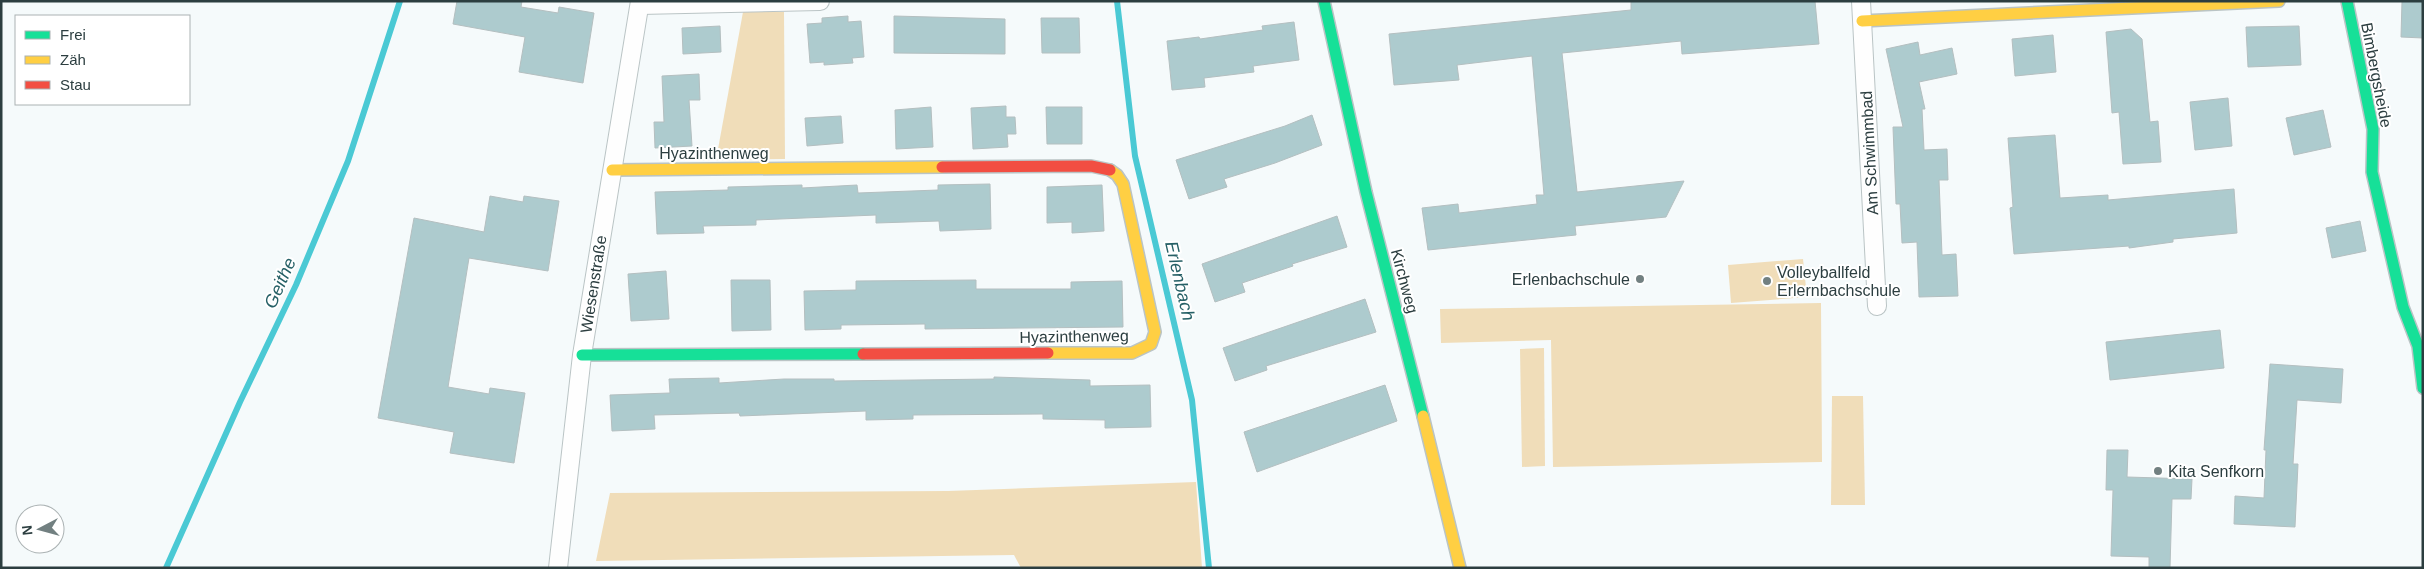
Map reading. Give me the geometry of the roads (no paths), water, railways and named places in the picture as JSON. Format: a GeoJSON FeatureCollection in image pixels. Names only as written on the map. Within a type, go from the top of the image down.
{"type":"FeatureCollection","features":[{"type":"Feature","properties":{"kind":"street"},"geometry":{"type":"LineString","coordinates":[[640,3],[820,1]]}},
{"type":"Feature","properties":{"kind":"street","name":"Kirchweg"},"geometry":{"type":"LineString","coordinates":[[1324,1],[1366,192],[1410,361],[1460,568]]}},
{"type":"Feature","properties":{"kind":"street","name":"Am Schwimmbad"},"geometry":{"type":"LineString","coordinates":[[1861,1],[1877,306]]}},
{"type":"Feature","properties":{"kind":"street"},"geometry":{"type":"LineString","coordinates":[[1862,21],[2279,1]]}},
{"type":"Feature","properties":{"kind":"street","name":"Bimbergsheide"},"geometry":{"type":"LineString","coordinates":[[2347,1],[2373,129],[2372,172],[2403,307],[2418,346],[2423,386]]}},
{"type":"Feature","properties":{"kind":"street","name":"Wiesenstraße"},"geometry":{"type":"LineString","coordinates":[[558,568],[582,355],[640,3]]}},
{"type":"Feature","properties":{"kind":"street","name":"Hyazinthenweg"},"geometry":{"type":"LineString","coordinates":[[582,355],[1132,353],[1151,344],[1155,332],[1123,184],[1119,175],[1111,169],[1091,166],[612,170]]}},
{"type":"Feature","properties":{"kind":"waterway","name":"Geithe"},"geometry":{"type":"LineString","coordinates":[[166,568],[240,402],[296,285],[348,161],[400,1]]}},
{"type":"Feature","properties":{"kind":"waterway","name":"Erlenbach"},"geometry":{"type":"LineString","coordinates":[[1117,1],[1135,156],[1192,400],[1209,568]]}},
{"type":"Feature","properties":{"kind":"place","name":"Erlenbachschule"},"geometry":{"type":"Point","coordinates":[1640,279]}},
{"type":"Feature","properties":{"kind":"place","name":"Volleyballfeld Erlernbachschule"},"geometry":{"type":"Point","coordinates":[1767,281]}},
{"type":"Feature","properties":{"kind":"place","name":"Kita Senfkorn"},"geometry":{"type":"Point","coordinates":[2158,471]}}]}
